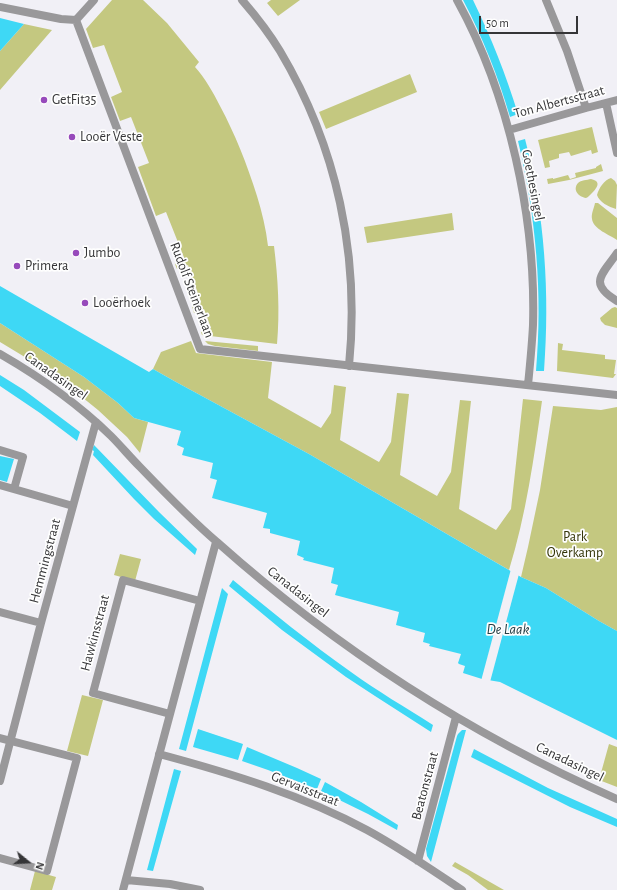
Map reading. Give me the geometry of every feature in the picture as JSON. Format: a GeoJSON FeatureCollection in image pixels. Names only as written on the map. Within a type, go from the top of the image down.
{"type":"FeatureCollection","features":[{"type":"Feature","properties":{"kind":"street"},"geometry":{"type":"LineString","coordinates":[[0,7],[61,19],[76,20],[94,0]]}},
{"type":"Feature","properties":{"kind":"street"},"geometry":{"type":"LineString","coordinates":[[242,0],[276,45],[299,86],[320,135],[336,184],[345,226],[350,270],[351,347],[349,366]]}},
{"type":"Feature","properties":{"kind":"street","name":"Goethesingel"},"geometry":{"type":"LineString","coordinates":[[457,0],[483,54],[494,85],[509,130],[523,192],[532,267],[533,325],[528,386]]}},
{"type":"Feature","properties":{"kind":"street"},"geometry":{"type":"LineString","coordinates":[[546,0],[567,51],[586,108]]}},
{"type":"Feature","properties":{"kind":"street","name":"Rudolf Steinerlaan"},"geometry":{"type":"LineString","coordinates":[[76,20],[200,349],[617,396]]}},
{"type":"Feature","properties":{"kind":"street","name":"Ton Albertsstraat"},"geometry":{"type":"LineString","coordinates":[[509,130],[617,100]]}},
{"type":"Feature","properties":{"kind":"street"},"geometry":{"type":"LineString","coordinates":[[606,103],[617,152]]}},
{"type":"Feature","properties":{"kind":"street"},"geometry":{"type":"LineString","coordinates":[[617,253],[601,274],[599,282],[601,287],[617,301]]}},
{"type":"Feature","properties":{"kind":"street","name":"Canadasingel"},"geometry":{"type":"LineString","coordinates":[[0,354],[49,385],[96,422],[216,542],[268,586],[326,630],[389,675],[502,744],[617,799]]}},
{"type":"Feature","properties":{"kind":"street","name":"Hemmingstraat"},"geometry":{"type":"LineString","coordinates":[[0,781],[41,623],[96,422]]}},
{"type":"Feature","properties":{"kind":"street"},"geometry":{"type":"LineString","coordinates":[[0,450],[23,457],[14,489]]}},
{"type":"Feature","properties":{"kind":"street","name":"Hemmingstraat"},"geometry":{"type":"LineString","coordinates":[[0,485],[73,506]]}},
{"type":"Feature","properties":{"kind":"street"},"geometry":{"type":"LineString","coordinates":[[123,890],[216,542]]}},
{"type":"Feature","properties":{"kind":"street","name":"Hawkinsstraat"},"geometry":{"type":"LineString","coordinates":[[170,714],[93,693],[123,580],[200,601]]}},
{"type":"Feature","properties":{"kind":"street","name":"Hemmingstraat"},"geometry":{"type":"LineString","coordinates":[[0,612],[41,623]]}},
{"type":"Feature","properties":{"kind":"street","name":"Beatonstraat"},"geometry":{"type":"LineString","coordinates":[[418,861],[456,717]]}},
{"type":"Feature","properties":{"kind":"street"},"geometry":{"type":"LineString","coordinates":[[0,738],[77,758],[47,870],[0,858]]}},
{"type":"Feature","properties":{"kind":"street","name":"Gervaisstraat"},"geometry":{"type":"LineString","coordinates":[[159,754],[236,776],[313,805],[367,830],[433,870],[462,890]]}},
{"type":"Feature","properties":{"kind":"street"},"geometry":{"type":"LineString","coordinates":[[126,880],[170,884],[200,890]]}},
{"type":"Feature","properties":{"kind":"green space"},"geometry":{"type":"Polygon","coordinates":[[[112,0],[143,0],[167,23],[199,62],[195,67],[212,90],[231,127],[257,196],[264,221],[268,246],[274,246],[278,295],[277,344],[202,335],[201,332],[211,328],[204,309],[194,313],[192,306],[201,302],[188,265],[177,269],[175,264],[185,260],[166,212],[156,216],[138,167],[149,163],[131,117],[120,121],[111,97],[122,92],[104,45],[93,48],[86,29],[112,0]]]}},
{"type":"Feature","properties":{"kind":"green space"},"geometry":{"type":"Polygon","coordinates":[[[271,0],[300,0],[278,16],[267,3],[271,0]]]}},
{"type":"Feature","properties":{"kind":"green space"},"geometry":{"type":"Polygon","coordinates":[[[24,24],[52,30],[0,90],[0,51],[24,24]]]}},
{"type":"Feature","properties":{"kind":"green space"},"geometry":{"type":"Polygon","coordinates":[[[410,74],[417,92],[326,129],[319,112],[410,74]]]}},
{"type":"Feature","properties":{"kind":"green space"},"geometry":{"type":"Polygon","coordinates":[[[592,127],[598,152],[592,154],[591,150],[571,156],[569,152],[559,154],[559,158],[549,161],[550,167],[545,168],[538,140],[592,127]]]}},
{"type":"Feature","properties":{"kind":"green space"},"geometry":{"type":"Polygon","coordinates":[[[601,164],[603,171],[569,180],[548,184],[547,179],[568,175],[570,179],[576,177],[575,173],[596,168],[601,164]]]}},
{"type":"Feature","properties":{"kind":"green space"},"geometry":{"type":"Polygon","coordinates":[[[611,178],[617,185],[616,209],[607,206],[598,198],[597,195],[602,185],[611,178]]]}},
{"type":"Feature","properties":{"kind":"green space"},"geometry":{"type":"Polygon","coordinates":[[[591,179],[595,180],[598,185],[588,197],[586,198],[577,193],[576,186],[578,183],[591,179]]]}},
{"type":"Feature","properties":{"kind":"green space"},"geometry":{"type":"Polygon","coordinates":[[[595,203],[598,203],[617,218],[617,240],[599,229],[593,223],[592,215],[595,203]]]}},
{"type":"Feature","properties":{"kind":"green space"},"geometry":{"type":"Polygon","coordinates":[[[452,213],[454,230],[367,243],[364,227],[452,213]]]}},
{"type":"Feature","properties":{"kind":"green space"},"geometry":{"type":"Polygon","coordinates":[[[615,307],[617,308],[617,328],[605,325],[600,318],[615,307]]]}},
{"type":"Feature","properties":{"kind":"green space"},"geometry":{"type":"Polygon","coordinates":[[[0,323],[84,377],[118,403],[134,418],[148,422],[140,453],[127,437],[98,410],[67,385],[43,368],[0,342],[0,323]]]}},
{"type":"Feature","properties":{"kind":"green space"},"geometry":{"type":"Polygon","coordinates":[[[191,341],[196,353],[272,362],[268,398],[321,428],[331,413],[334,385],[346,387],[340,440],[379,462],[391,442],[397,393],[409,394],[400,475],[437,496],[451,472],[460,400],[471,401],[459,509],[496,530],[511,509],[523,399],[542,401],[533,465],[525,507],[509,570],[309,454],[153,369],[161,352],[191,341]]]}},
{"type":"Feature","properties":{"kind":"green space"},"geometry":{"type":"Polygon","coordinates":[[[205,341],[258,346],[258,351],[215,346],[208,344],[205,341]]]}},
{"type":"Feature","properties":{"kind":"green space"},"geometry":{"type":"Polygon","coordinates":[[[558,343],[563,344],[562,350],[605,355],[605,359],[616,360],[614,374],[616,374],[613,378],[557,371],[558,343]]]}},
{"type":"Feature","properties":{"kind":"green space","name":"Park Overkamp"},"geometry":{"type":"Polygon","coordinates":[[[553,406],[601,410],[617,407],[617,631],[546,588],[521,577],[540,490],[553,406]]]}},
{"type":"Feature","properties":{"kind":"green space"},"geometry":{"type":"Polygon","coordinates":[[[120,554],[141,559],[135,581],[114,575],[120,554]]]}},
{"type":"Feature","properties":{"kind":"green space"},"geometry":{"type":"Polygon","coordinates":[[[82,695],[103,700],[88,756],[67,751],[82,695]]]}},
{"type":"Feature","properties":{"kind":"green space"},"geometry":{"type":"Polygon","coordinates":[[[609,744],[617,747],[617,787],[599,780],[609,744]]]}},
{"type":"Feature","properties":{"kind":"green space"},"geometry":{"type":"Polygon","coordinates":[[[455,862],[504,890],[488,890],[468,875],[452,866],[455,862]]]}},
{"type":"Feature","properties":{"kind":"green space"},"geometry":{"type":"Polygon","coordinates":[[[35,871],[56,877],[52,890],[30,890],[35,871]]]}},
{"type":"Feature","properties":{"kind":"water"},"geometry":{"type":"Polygon","coordinates":[[[463,0],[473,0],[498,56],[518,114],[510,117],[490,57],[463,0]]]}},
{"type":"Feature","properties":{"kind":"water"},"geometry":{"type":"Polygon","coordinates":[[[0,18],[24,24],[0,51],[0,18]]]}},
{"type":"Feature","properties":{"kind":"water"},"geometry":{"type":"Polygon","coordinates":[[[525,139],[537,196],[544,255],[546,284],[546,342],[544,371],[536,371],[539,313],[536,255],[529,198],[518,141],[525,139]]]}},
{"type":"Feature","properties":{"kind":"water","name":"De Laak"},"geometry":{"type":"Polygon","coordinates":[[[0,286],[149,372],[153,369],[309,454],[521,577],[546,588],[617,631],[617,740],[500,682],[482,679],[463,673],[465,666],[458,663],[461,654],[429,646],[430,644],[423,642],[425,633],[396,625],[399,612],[335,595],[338,585],[331,583],[334,568],[303,560],[304,558],[297,555],[300,541],[270,533],[270,529],[263,528],[267,513],[212,498],[217,480],[210,478],[213,463],[182,455],[184,448],[177,445],[181,431],[134,418],[118,403],[84,377],[0,323],[0,286]]]}},
{"type":"Feature","properties":{"kind":"water"},"geometry":{"type":"Polygon","coordinates":[[[0,375],[24,390],[80,432],[77,441],[40,413],[0,386],[0,375]]]}},
{"type":"Feature","properties":{"kind":"water"},"geometry":{"type":"Polygon","coordinates":[[[94,445],[197,549],[195,555],[154,519],[93,455],[94,451],[92,450],[94,445]]]}},
{"type":"Feature","properties":{"kind":"water"},"geometry":{"type":"Polygon","coordinates":[[[0,456],[14,459],[7,482],[0,480],[0,456]]]}},
{"type":"Feature","properties":{"kind":"water"},"geometry":{"type":"Polygon","coordinates":[[[233,580],[336,661],[371,686],[433,725],[431,732],[346,677],[282,630],[229,586],[233,580]]]}},
{"type":"Feature","properties":{"kind":"water"},"geometry":{"type":"Polygon","coordinates":[[[222,588],[228,594],[186,751],[179,749],[222,588]]]}},
{"type":"Feature","properties":{"kind":"water"},"geometry":{"type":"Polygon","coordinates":[[[198,729],[243,744],[238,760],[193,747],[198,729]]]}},
{"type":"Feature","properties":{"kind":"water"},"geometry":{"type":"Polygon","coordinates":[[[462,730],[466,730],[431,862],[427,856],[426,849],[457,736],[462,730]]]}},
{"type":"Feature","properties":{"kind":"water"},"geometry":{"type":"Polygon","coordinates":[[[247,747],[321,779],[317,789],[242,761],[247,747]]]}},
{"type":"Feature","properties":{"kind":"water"},"geometry":{"type":"Polygon","coordinates":[[[474,749],[548,788],[617,819],[617,827],[570,807],[471,757],[474,749]]]}},
{"type":"Feature","properties":{"kind":"water"},"geometry":{"type":"Polygon","coordinates":[[[174,769],[181,771],[153,871],[147,870],[174,769]]]}},
{"type":"Feature","properties":{"kind":"water"},"geometry":{"type":"Polygon","coordinates":[[[325,782],[398,825],[397,830],[321,791],[325,782]]]}},
{"type":"Feature","properties":{"kind":"pier"},"geometry":{"type":"Polygon","coordinates":[[[511,569],[519,574],[490,682],[481,681],[511,569]]]}},
{"type":"Feature","properties":{"kind":"place","name":"GetFit35"},"geometry":{"type":"Point","coordinates":[44,100]}},
{"type":"Feature","properties":{"kind":"place","name":"Looër Veste"},"geometry":{"type":"Point","coordinates":[72,137]}},
{"type":"Feature","properties":{"kind":"place","name":"Jumbo"},"geometry":{"type":"Point","coordinates":[76,253]}},
{"type":"Feature","properties":{"kind":"place","name":"Primera"},"geometry":{"type":"Point","coordinates":[17,266]}},
{"type":"Feature","properties":{"kind":"place","name":"Looërhoek"},"geometry":{"type":"Point","coordinates":[85,303]}}]}
